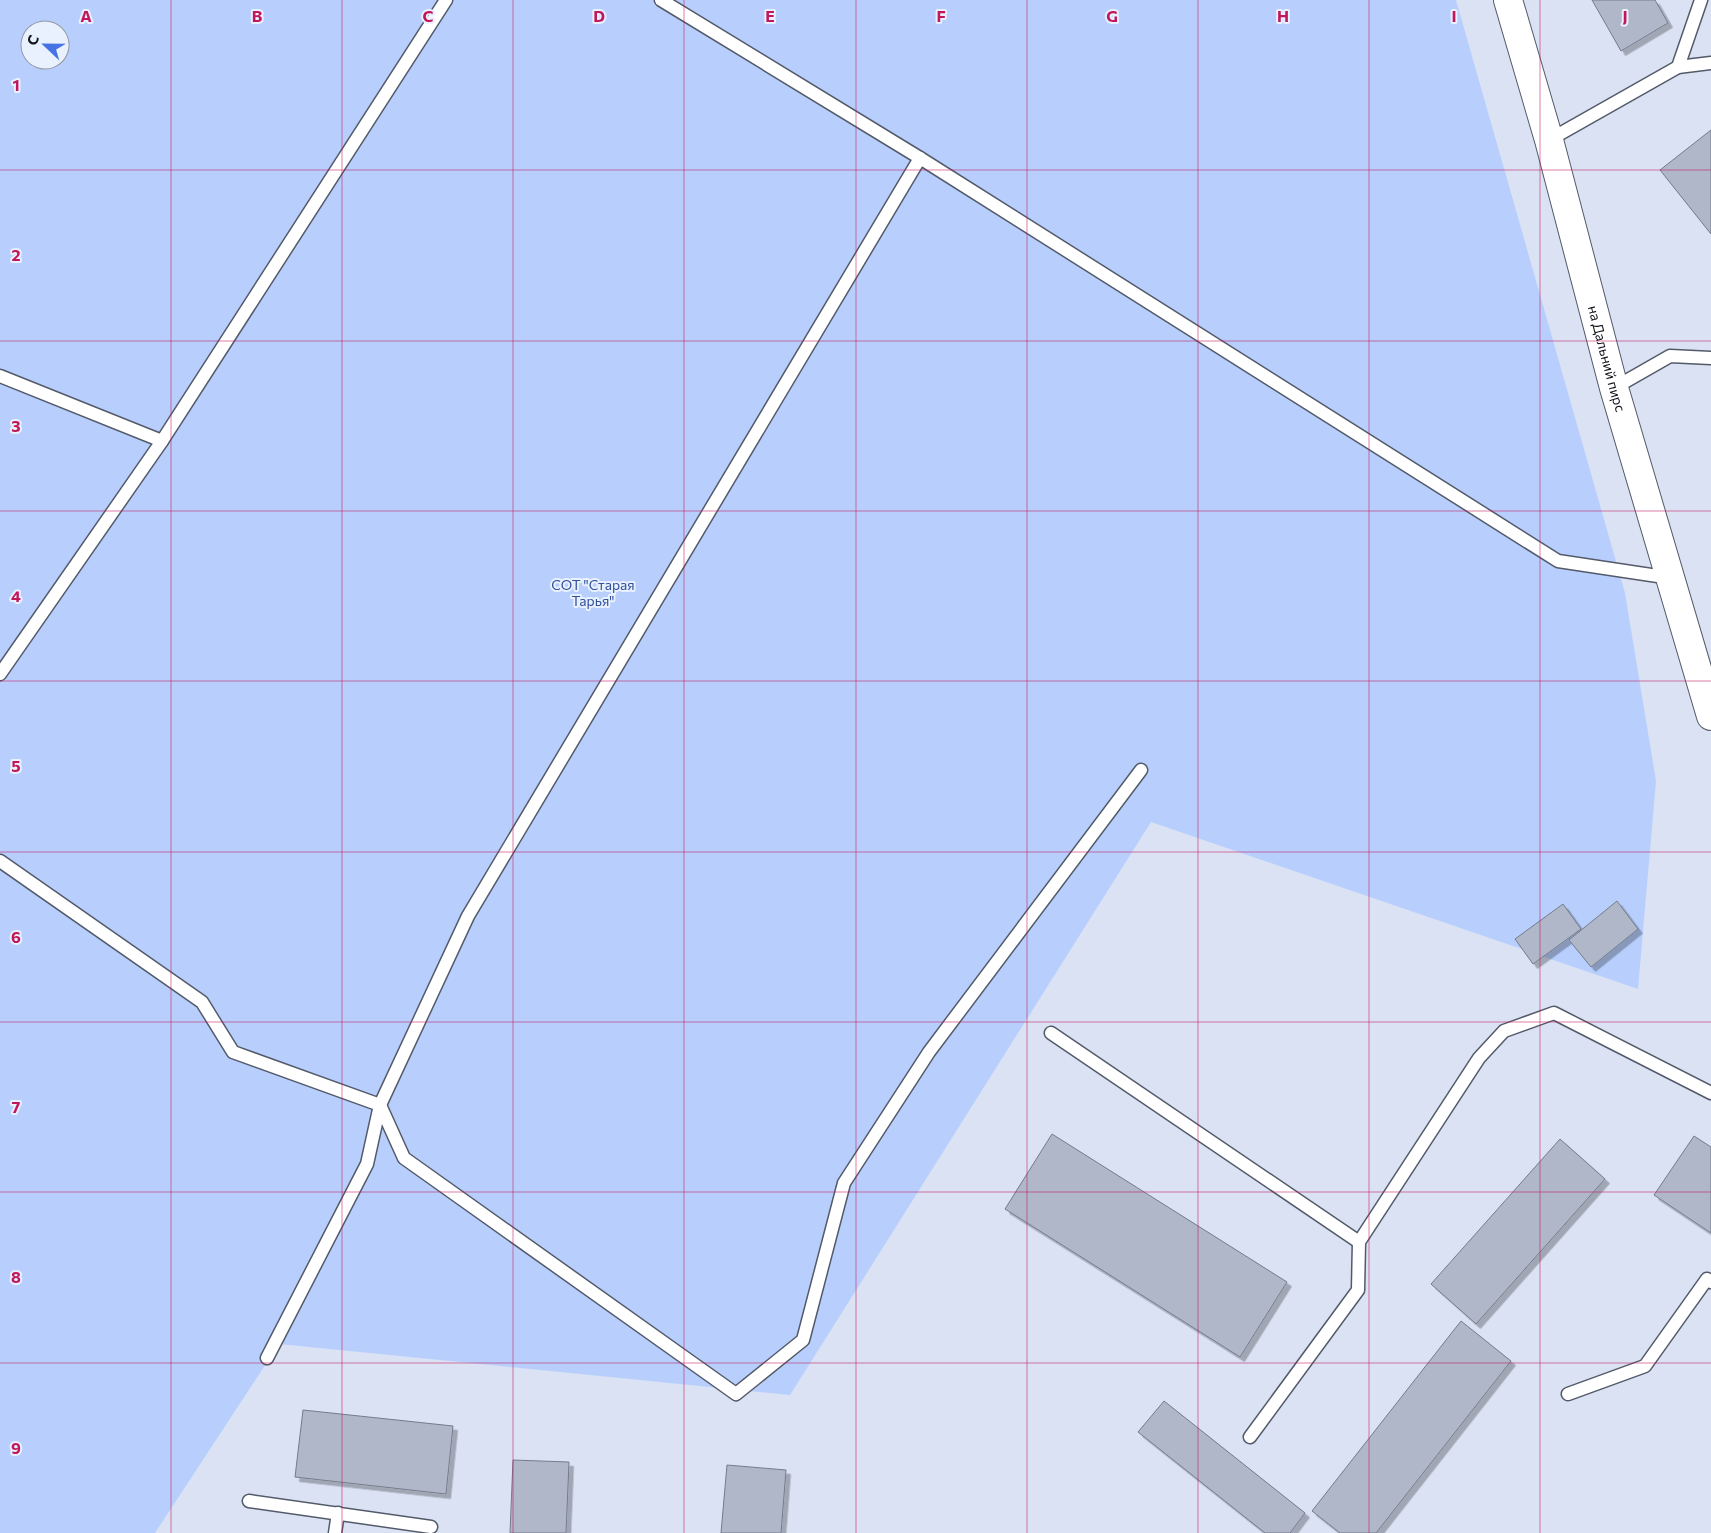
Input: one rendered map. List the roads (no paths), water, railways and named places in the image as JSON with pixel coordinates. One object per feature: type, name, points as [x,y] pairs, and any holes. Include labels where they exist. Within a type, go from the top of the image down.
[{"type":"street","name":"на Дальний пирс","points":[[1508,0],[1549,140],[1614,388],[1711,716]]},
{"type":"lane","points":[[0,674],[162,441],[446,0]]},
{"type":"lane","points":[[661,0],[920,158],[1558,561],[1671,578]]},
{"type":"lane","points":[[1678,68],[1701,0]]},
{"type":"lane","points":[[1549,140],[1678,68],[1711,62]]},
{"type":"lane","points":[[267,1358],[367,1164],[380,1104],[468,916],[920,158]]},
{"type":"lane","points":[[1614,388],[1670,356],[1711,358]]},
{"type":"lane","points":[[0,376],[162,441]]},
{"type":"lane","points":[[0,861],[202,1002],[233,1052],[380,1104],[404,1158],[736,1394],[803,1340],[844,1183],[929,1052],[1141,770]]},
{"type":"lane","points":[[1250,1437],[1358,1290],[1360,1242],[1479,1058],[1504,1031],[1554,1013],[1711,1093]]},
{"type":"lane","points":[[1051,1033],[1360,1242]]},
{"type":"lane","points":[[1568,1394],[1645,1366],[1707,1279],[1711,1282]]},
{"type":"lane","points":[[249,1501],[431,1527]]},
{"type":"lane","points":[[335,1533],[338,1513]]},
{"type":"park label","name":"СОТ \"Старая Тарья\"","points":[[593,594]]}]
